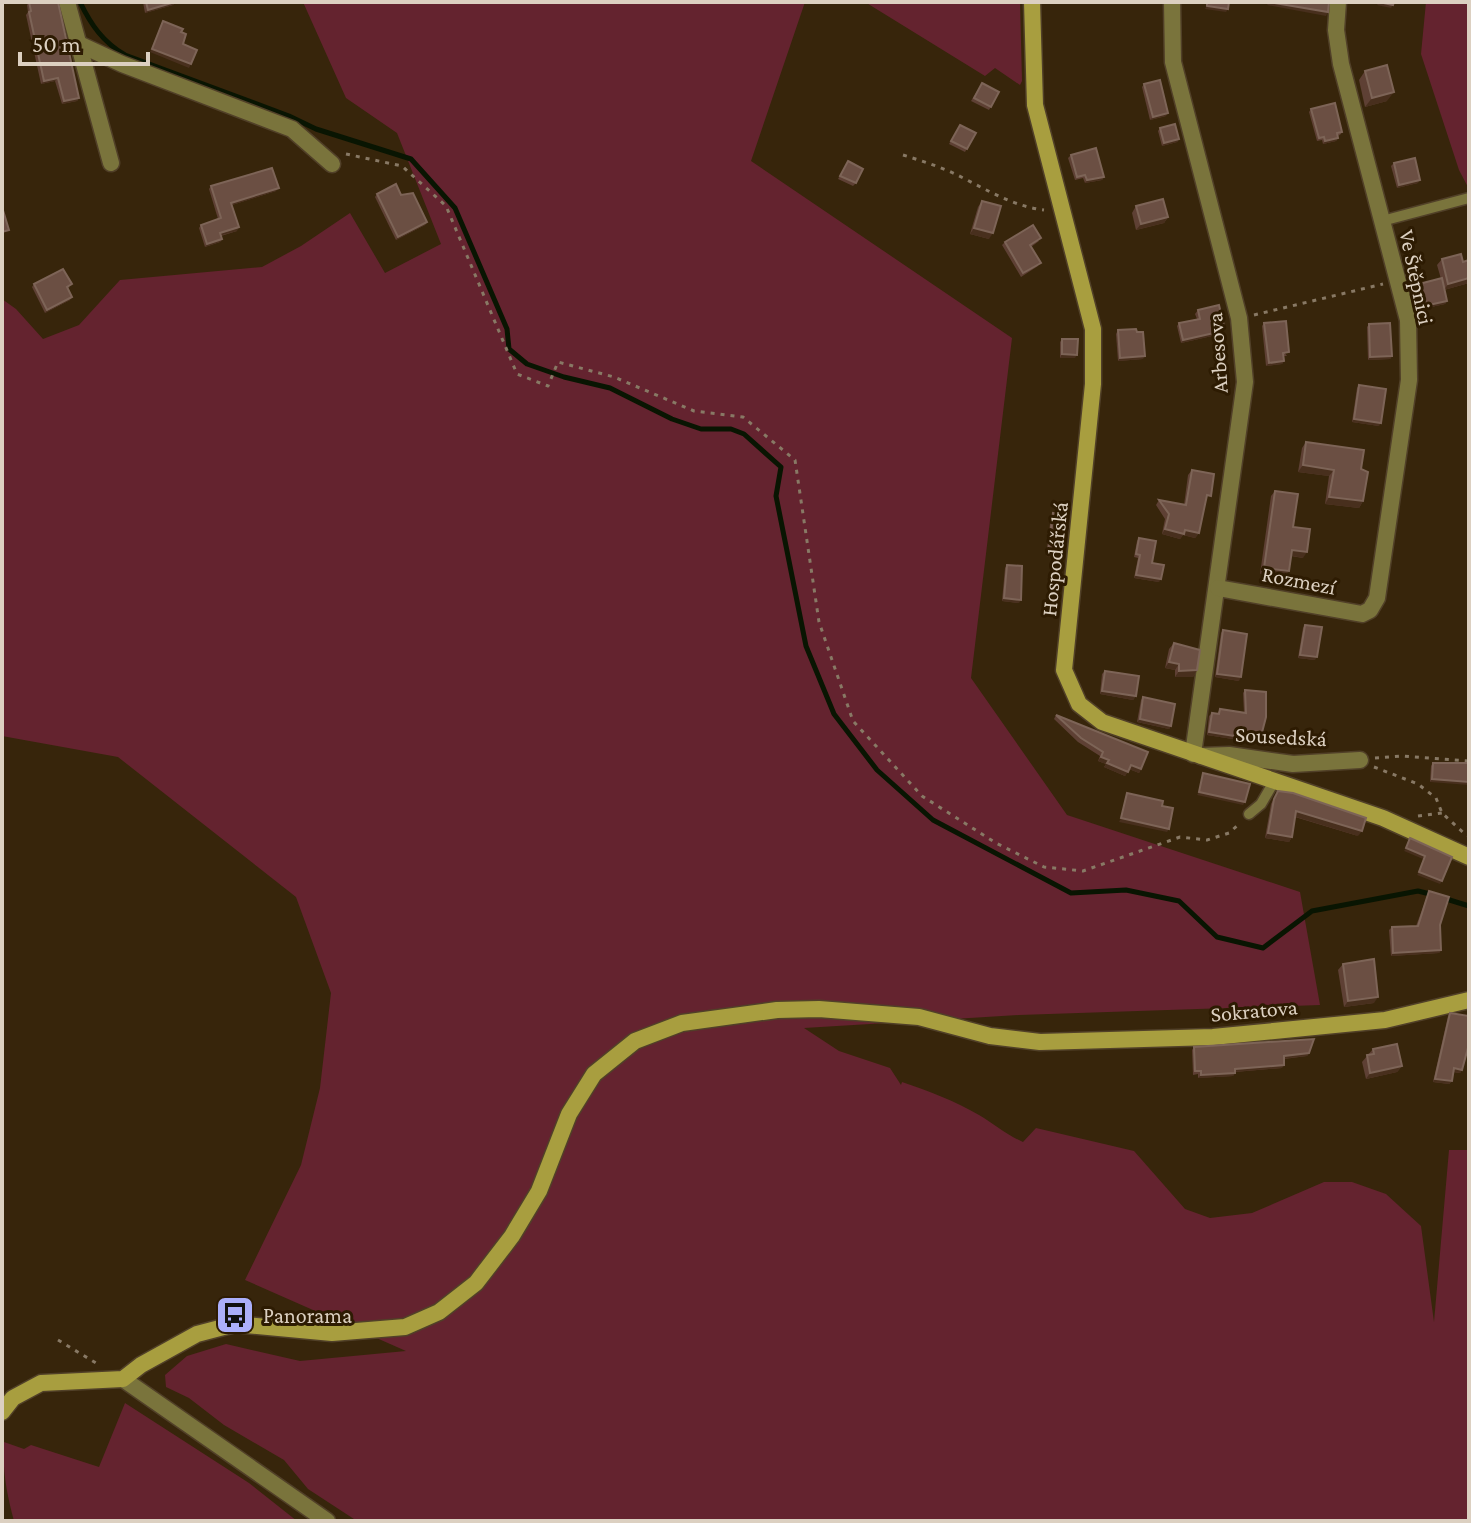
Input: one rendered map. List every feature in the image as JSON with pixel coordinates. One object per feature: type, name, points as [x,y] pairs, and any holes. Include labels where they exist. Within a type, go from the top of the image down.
[{"type":"street","points":[[67,2],[111,163]]},
{"type":"street","name":"Hospodářská","points":[[1032,2],[1035,105],[1093,329],[1093,384],[1064,670],[1079,704],[1102,722],[1383,818],[1469,857]]},
{"type":"street","name":"Arbesova","points":[[1172,2],[1173,62],[1239,318],[1245,382],[1196,755]]},
{"type":"street","name":"Ve Štěpnici","points":[[1338,2],[1336,30],[1341,64],[1408,320],[1409,380],[1377,598],[1370,610]]},
{"type":"street","points":[[81,45],[122,64],[292,129],[339,159]]},
{"type":"street","name":"Rozmezí","points":[[1218,588],[1362,614],[1370,610]]},
{"type":"street","name":"Sousedská","points":[[1196,755],[1229,755],[1293,764],[1360,760]]},
{"type":"street","name":"Sokratova","points":[[123,1379],[141,1365],[197,1334],[235,1324],[332,1333],[405,1327],[439,1312],[476,1283],[512,1236],[539,1191],[569,1114],[594,1074],[635,1041],[682,1023],[777,1010],[819,1009],[919,1017],[990,1036],[1040,1042],[1213,1037],[1369,1022],[1469,1000]]},
{"type":"street","points":[[2,1412],[13,1398],[41,1383],[123,1379],[327,1521]]},
{"type":"lane","points":[[1382,221],[1469,198]]},
{"type":"lane","points":[[1249,814],[1261,804],[1275,780]]},
{"type":"path","points":[[903,155],[949,171],[1029,209],[1061,212]]},
{"type":"path","points":[[339,159],[402,166],[446,206],[517,374],[548,386],[558,362],[614,377],[694,411],[743,417],[795,460],[819,622],[853,721],[922,796],[996,843],[1044,867],[1083,871],[1180,837],[1207,840],[1229,833],[1249,814]]},
{"type":"path","points":[[1239,318],[1399,281]]},
{"type":"path","points":[[1360,760],[1401,756],[1469,761]]},
{"type":"path","points":[[1360,760],[1418,784],[1436,798],[1442,813],[1469,838]]},
{"type":"path","points":[[58,1340],[97,1363]]},
{"type":"shaded area","points":[[303,2],[805,2],[751,161],[1012,338],[971,678],[1067,815],[1300,892],[1320,1005],[1019,1015],[804,1028],[839,1051],[890,1068],[901,1085],[902,1082],[951,1101],[1023,1142],[1036,1128],[1134,1151],[1185,1209],[1210,1218],[1252,1213],[1324,1182],[1352,1182],[1386,1194],[1421,1226],[1434,1322],[1449,1150],[1469,1150],[1469,1521],[357,1521],[308,1489],[284,1460],[224,1425],[189,1398],[166,1387],[165,1375],[187,1356],[226,1344],[300,1361],[406,1351],[245,1280],[301,1165],[320,1088],[331,993],[296,897],[118,757],[2,736],[2,299],[16,309],[43,339],[79,325],[120,280],[262,267],[301,246],[350,213],[385,273],[441,244],[397,133],[346,98]]},
{"type":"shaded area","points":[[865,2],[1020,2],[1020,85],[995,68],[985,76]]},
{"type":"shaded area","points":[[1426,2],[1469,2],[1469,189],[1459,170],[1421,54]]},
{"type":"shaded area","points":[[125,1403],[249,1483],[297,1521],[14,1521],[6,1482],[4,1442],[24,1449],[31,1445],[99,1467]]},
{"type":"building","points":[[29,2],[58,2],[79,98],[64,101],[58,78],[44,81]]},
{"type":"building","points":[[146,2],[175,2],[148,10]]},
{"type":"building","points":[[1207,2],[1229,2],[1228,9],[1207,6]]},
{"type":"building","points":[[1269,2],[1329,2],[1328,12]]},
{"type":"building","points":[[163,21],[183,29],[181,32],[186,34],[183,44],[197,50],[191,64],[152,49]]},
{"type":"building","points":[[1387,65],[1394,92],[1372,98],[1365,71]]},
{"type":"building","points":[[1160,80],[1168,113],[1153,117],[1144,84]]},
{"type":"building","points":[[982,83],[999,92],[991,107],[974,98]]},
{"type":"building","points":[[1335,103],[1342,132],[1337,133],[1338,138],[1325,141],[1324,137],[1319,138],[1311,109]]},
{"type":"building","points":[[1175,124],[1179,139],[1164,143],[1160,128]]},
{"type":"building","points":[[960,125],[976,133],[967,149],[951,141]]},
{"type":"building","points":[[1096,148],[1104,177],[1087,180],[1085,175],[1077,177],[1071,155]]},
{"type":"building","points":[[1415,158],[1420,180],[1399,185],[1394,163]]},
{"type":"building","points":[[848,161],[863,169],[856,183],[840,176]]},
{"type":"building","points":[[272,168],[279,188],[231,203],[239,227],[220,233],[222,239],[207,244],[201,225],[221,218],[211,186]]},
{"type":"building","points":[[396,184],[401,195],[413,193],[427,222],[398,237],[377,194]]},
{"type":"building","points":[[1163,199],[1168,217],[1141,224],[1136,206]]},
{"type":"building","points":[[982,201],[1001,206],[993,233],[974,228]]},
{"type":"building","points":[[2,207],[9,230],[2,232]]},
{"type":"building","points":[[1033,225],[1041,238],[1030,245],[1041,263],[1023,273],[1005,242]]},
{"type":"building","points":[[1461,254],[1463,262],[1469,260],[1469,278],[1448,284],[1442,259]]},
{"type":"building","points":[[63,269],[72,284],[67,287],[72,297],[47,310],[34,284]]},
{"type":"building","points":[[1442,278],[1447,301],[1424,306],[1419,284]]},
{"type":"building","points":[[1219,305],[1224,326],[1213,329],[1214,333],[1183,340],[1179,323],[1200,319],[1198,310]]},
{"type":"building","points":[[1286,321],[1289,352],[1283,353],[1284,361],[1269,363],[1264,323]]},
{"type":"building","points":[[1390,323],[1392,356],[1370,357],[1369,324]]},
{"type":"building","points":[[1136,329],[1143,332],[1145,356],[1120,358],[1118,330]]},
{"type":"building","points":[[1062,339],[1078,339],[1077,355],[1062,354]]},
{"type":"building","points":[[1359,385],[1386,389],[1381,423],[1354,419]]},
{"type":"building","points":[[1306,442],[1364,450],[1361,469],[1368,472],[1363,501],[1329,497],[1334,470],[1303,465]]},
{"type":"building","points":[[1192,470],[1214,474],[1211,496],[1207,495],[1199,533],[1185,530],[1184,534],[1165,529],[1169,514],[1159,500],[1186,505]]},
{"type":"building","points":[[1275,491],[1298,494],[1293,527],[1310,529],[1307,552],[1292,550],[1289,571],[1264,568]]},
{"type":"building","points":[[1053,513],[1068,516],[1062,555],[1048,553]]},
{"type":"building","points":[[1139,538],[1156,541],[1152,563],[1164,565],[1161,579],[1136,575]]},
{"type":"building","points":[[1007,565],[1022,566],[1021,600],[1004,598]]},
{"type":"building","points":[[1305,625],[1322,627],[1317,657],[1300,655]]},
{"type":"building","points":[[1223,630],[1247,634],[1241,677],[1217,674]]},
{"type":"building","points":[[1174,643],[1200,650],[1197,670],[1179,671],[1179,664],[1169,662]]},
{"type":"building","points":[[1105,671],[1139,676],[1136,696],[1102,691]]},
{"type":"building","points":[[1245,690],[1266,692],[1266,717],[1260,740],[1209,732],[1212,713],[1219,714],[1220,709],[1246,713]]},
{"type":"building","points":[[1143,697],[1175,704],[1171,726],[1140,719]]},
{"type":"building","points":[[1056,715],[1148,752],[1141,769],[1131,765],[1128,772],[1107,763],[1109,760],[1101,757],[1103,752],[1081,738]]},
{"type":"building","points":[[1433,763],[1469,763],[1469,782],[1432,779]]},
{"type":"building","points":[[1203,773],[1250,784],[1245,802],[1199,792]]},
{"type":"building","points":[[1278,791],[1293,793],[1366,818],[1362,831],[1296,811],[1292,837],[1268,833]]},
{"type":"building","points":[[1127,793],[1163,801],[1162,806],[1173,808],[1169,829],[1121,818]]},
{"type":"building","points":[[1410,838],[1452,857],[1442,881],[1419,872],[1425,856],[1406,848]]},
{"type":"building","points":[[1429,891],[1449,897],[1440,925],[1441,950],[1393,953],[1392,927],[1418,926]]},
{"type":"building","points":[[1374,959],[1378,997],[1348,1001],[1343,964]]},
{"type":"building","points":[[1450,1013],[1469,1016],[1469,1044],[1462,1070],[1454,1068],[1452,1081],[1435,1079]]},
{"type":"building","points":[[1314,1039],[1309,1053],[1284,1056],[1284,1065],[1235,1069],[1235,1073],[1201,1075],[1201,1071],[1195,1071],[1194,1047]]},
{"type":"building","points":[[1397,1044],[1402,1066],[1370,1073],[1367,1055],[1374,1054],[1373,1049]]},
{"type":"waterway","points":[[80,2],[98,32],[125,55],[316,129],[411,159],[455,208],[507,329],[509,349],[527,364],[610,388],[672,419],[701,429],[731,429],[744,434],[781,467],[776,496],[806,646],[834,714],[877,770],[933,820],[1071,893],[1126,890],[1179,901],[1217,937],[1263,948],[1312,911],[1418,891],[1434,895]]},
{"type":"waterway","points":[[1443,898],[1469,906]]},
{"type":"place","name":"Panorama","points":[[235,1315]]}]
